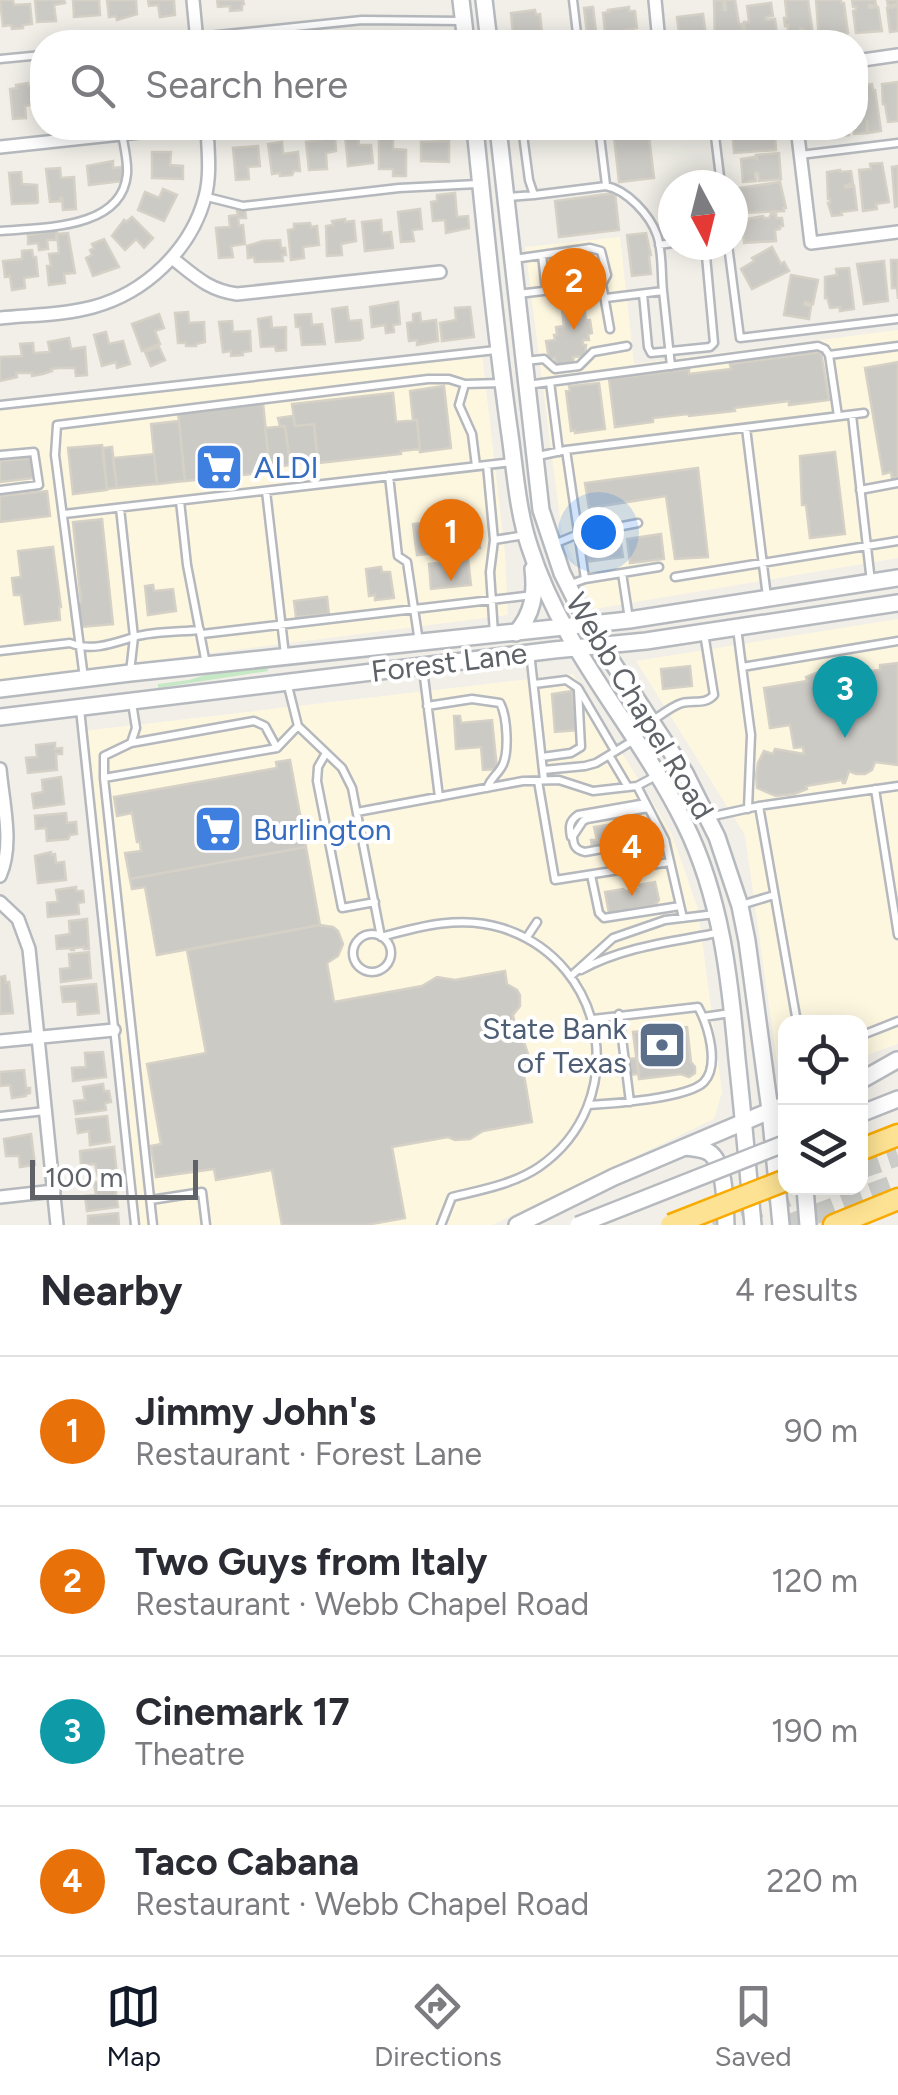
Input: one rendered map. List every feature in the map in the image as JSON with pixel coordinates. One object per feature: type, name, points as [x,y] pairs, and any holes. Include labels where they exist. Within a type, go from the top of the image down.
[{"type":"highway","points":[[868,1147],[898,1135]]},
{"type":"highway","points":[[671,1225],[778,1183]]},
{"type":"highway","points":[[834,1225],[898,1199]]},
{"type":"main road","points":[[461,0],[465,30]]},
{"type":"main road","points":[[484,0],[488,30]]},
{"type":"main road","name":"Webb Chapel Road","points":[[476,140],[503,382],[528,542],[574,648],[658,776],[686,826],[702,867],[726,956],[753,1225]]},
{"type":"main road","name":"Webb Chapel Road","points":[[499,140],[542,510],[568,585],[588,625],[685,773],[708,818],[740,906],[778,1107]]},
{"type":"main road","points":[[514,462],[535,457]]},
{"type":"main road","points":[[516,633],[530,612],[534,595],[528,542]]},
{"type":"main road","name":"Forest Lane","points":[[0,689],[630,620],[898,578]]},
{"type":"main road","points":[[871,582],[875,606]]},
{"type":"main road","name":"Forest Lane","points":[[0,717],[601,646],[898,603]]},
{"type":"main road","points":[[420,643],[422,666]]},
{"type":"main road","points":[[285,657],[287,682]]},
{"type":"main road","points":[[130,673],[132,701]]},
{"type":"main road","points":[[716,914],[740,906]]},
{"type":"main road","points":[[868,1074],[897,1059]]},
{"type":"main road","points":[[868,1111],[898,1099]]},
{"type":"main road","points":[[517,1225],[614,1177],[778,1107]]},
{"type":"main road","points":[[682,1147],[704,1150],[715,1158],[722,1176],[726,1225]]},
{"type":"main road","points":[[578,1225],[778,1147]]},
{"type":"main road","name":"Webb Chapel Road","points":[[779,1195],[780,1225]]},
{"type":"main road","points":[[806,1195],[808,1225]]},
{"type":"street","points":[[193,0],[196,30]]},
{"type":"street","points":[[655,0],[659,30]]},
{"type":"street","points":[[868,60],[898,56]]},
{"type":"street","points":[[0,146],[61,140]]},
{"type":"street","points":[[0,318],[92,308],[130,293],[152,278],[186,240],[206,197],[208,140]]},
{"type":"street","points":[[798,140],[811,242],[898,232]]},
{"type":"street","points":[[172,258],[208,286],[238,294],[440,272]]},
{"type":"street","points":[[0,769],[6,832],[2,873]]},
{"type":"street","points":[[0,902],[18,919],[29,949],[57,1225]]},
{"type":"street","points":[[0,1040],[114,1030]]},
{"type":"street","points":[[0,1197],[54,1191]]},
{"type":"lane","points":[[573,0],[577,30]]},
{"type":"lane","points":[[280,30],[362,20],[464,21]]},
{"type":"lane","points":[[0,60],[30,56]]},
{"type":"lane","points":[[0,231],[95,218],[114,205],[127,174],[123,140]]},
{"type":"lane","points":[[524,140],[534,195]]},
{"type":"lane","points":[[600,140],[606,186]]},
{"type":"lane","points":[[715,140],[719,170]]},
{"type":"lane","points":[[800,155],[898,143]]},
{"type":"lane","points":[[206,197],[243,206],[481,183]]},
{"type":"lane","points":[[506,197],[617,188],[647,217],[658,244]]},
{"type":"lane","points":[[513,259],[590,248],[601,251],[607,275],[602,284],[610,329]]},
{"type":"lane","points":[[542,255],[546,291]]},
{"type":"lane","points":[[660,260],[671,366]]},
{"type":"lane","points":[[643,294],[651,353],[710,347],[714,343],[706,260]]},
{"type":"lane","points":[[730,260],[740,338],[898,318]]},
{"type":"lane","points":[[517,294],[602,284]]},
{"type":"lane","points":[[606,298],[663,291]]},
{"type":"lane","points":[[524,362],[544,359],[555,369],[580,366],[593,352],[627,346]]},
{"type":"lane","points":[[526,385],[818,346],[829,355],[838,416]]},
{"type":"lane","points":[[829,355],[898,346]]},
{"type":"lane","points":[[0,405],[499,350]]},
{"type":"lane","points":[[84,678],[55,455],[57,425],[428,378],[465,384],[503,382]]},
{"type":"lane","points":[[550,382],[585,579]]},
{"type":"lane","points":[[465,384],[460,405],[472,434],[476,466]]},
{"type":"lane","points":[[535,457],[864,413]]},
{"type":"lane","points":[[852,415],[871,582]]},
{"type":"lane","points":[[746,428],[767,598]]},
{"type":"lane","points":[[0,456],[34,452],[39,486],[0,490]]},
{"type":"lane","points":[[64,514],[514,462]]},
{"type":"lane","points":[[486,465],[494,540],[490,572],[494,635]]},
{"type":"lane","points":[[390,476],[398,556],[408,562],[420,643]]},
{"type":"lane","points":[[860,490],[898,483]]},
{"type":"lane","points":[[266,491],[285,657]]},
{"type":"lane","points":[[180,501],[187,565],[206,665]]},
{"type":"lane","points":[[120,508],[134,637],[130,673]]},
{"type":"lane","points":[[553,545],[576,535],[638,523]]},
{"type":"lane","points":[[494,540],[528,542]]},
{"type":"lane","points":[[676,577],[898,541]]},
{"type":"lane","points":[[568,585],[659,567]]},
{"type":"lane","points":[[622,573],[630,620]]},
{"type":"lane","points":[[0,651],[70,644],[80,648],[134,637],[282,625],[534,595]]},
{"type":"lane","points":[[736,627],[750,735],[748,809]]},
{"type":"lane","points":[[651,722],[676,706],[708,701],[714,696],[704,632]]},
{"type":"lane","points":[[742,667],[898,641]]},
{"type":"lane","points":[[530,652],[541,780],[555,880],[670,862]]},
{"type":"lane","points":[[422,666],[440,797]]},
{"type":"lane","points":[[534,684],[566,680],[578,688],[660,831],[682,918]]},
{"type":"lane","points":[[287,682],[298,726],[342,768],[352,788],[381,937],[389,946],[390,959],[377,971],[365,970],[356,962],[355,945],[370,935],[381,937],[456,922],[503,928],[542,948],[571,976],[593,1018],[597,1072],[589,1106],[571,1137],[538,1167],[506,1182],[452,1198],[440,1225]]},
{"type":"lane","points":[[542,757],[571,753],[581,747],[578,688]]},
{"type":"lane","points":[[428,706],[472,699],[500,702],[504,712],[505,754],[500,770],[492,775],[487,788]]},
{"type":"lane","points":[[131,743],[136,728],[132,701]]},
{"type":"lane","points":[[80,708],[135,1225]]},
{"type":"lane","points":[[154,1225],[104,756],[131,743],[254,721],[265,726],[277,748]]},
{"type":"lane","points":[[104,778],[277,748],[298,726]]},
{"type":"lane","points":[[543,770],[596,763],[634,739]]},
{"type":"lane","points":[[326,754],[318,767],[317,781],[342,908],[375,902]]},
{"type":"lane","points":[[357,812],[523,781],[560,780],[594,791],[632,786],[658,776]]},
{"type":"lane","points":[[708,818],[759,806],[898,786]]},
{"type":"lane","points":[[875,789],[898,934]]},
{"type":"lane","points":[[647,805],[587,819],[573,841],[578,850],[585,852],[640,842],[660,831]]},
{"type":"lane","points":[[759,806],[796,1015]]},
{"type":"lane","points":[[591,875],[599,913],[604,918],[680,906]]},
{"type":"lane","points":[[740,906],[774,895]]},
{"type":"lane","points":[[571,976],[613,938],[665,920],[716,914]]},
{"type":"lane","points":[[526,938],[537,922]]},
{"type":"lane","points":[[571,976],[606,956],[720,933]]},
{"type":"lane","points":[[589,1106],[685,1092],[704,1082],[711,1065],[698,1007],[593,1018]]},
{"type":"lane","points":[[703,1017],[733,1013]]},
{"type":"lane","points":[[618,1014],[630,1102]]},
{"type":"lane","points":[[868,1033],[898,1021]]},
{"type":"lane","points":[[0,1116],[46,1110]]},
{"type":"lane","points":[[151,1200],[202,1192],[206,1225]]},
{"type":"shaded area","points":[[620,237],[634,364],[898,330],[898,558],[594,609],[562,534],[525,247]]},
{"type":"shaded area","points":[[482,354],[505,553],[508,615],[0,680],[0,410]]},
{"type":"shaded area","points":[[898,619],[898,1044],[868,1055],[868,1015],[778,1015],[778,1070],[745,835],[636,661]]},
{"type":"shaded area","points":[[573,674],[671,832],[698,909],[722,1092],[714,1119],[492,1225],[140,1225],[83,731]]},
{"type":"green space","points":[[267,667],[268,671],[158,688],[158,684],[215,672]]},
{"type":"building","points":[[0,0],[13,0],[14,5],[30,4],[32,24],[12,29],[11,25],[3,26]]},
{"type":"building","points":[[35,0],[65,3],[54,5],[56,21],[37,22]]},
{"type":"building","points":[[73,0],[99,0],[100,15],[74,17]]},
{"type":"building","points":[[107,0],[136,0],[137,14],[117,20],[116,16],[109,17]]},
{"type":"building","points":[[148,0],[174,0],[175,15],[160,17],[158,5],[149,6]]},
{"type":"building","points":[[217,0],[243,0],[244,4],[242,10],[230,11],[230,6],[218,7]]},
{"type":"building","points":[[723,0],[726,10],[725,0],[735,0],[743,30],[715,30],[714,1]]},
{"type":"building","points":[[785,0],[808,0],[812,30],[788,30]]},
{"type":"building","points":[[816,0],[841,0],[848,30],[818,30]]},
{"type":"building","points":[[852,0],[875,0],[876,5],[869,8],[878,7],[882,31],[856,30]]},
{"type":"building","points":[[887,0],[898,0],[898,31],[890,32],[887,8],[896,4],[888,6]]},
{"type":"building","points":[[771,3],[773,16],[766,20],[775,19],[776,30],[745,30],[744,22],[749,22],[747,6]]},
{"type":"building","points":[[593,7],[596,30],[587,30],[584,8]]},
{"type":"building","points":[[629,7],[629,11],[635,11],[637,28],[605,30],[603,13]]},
{"type":"building","points":[[535,10],[536,15],[540,14],[542,30],[513,30],[511,13]]},
{"type":"building","points":[[703,14],[705,30],[679,30],[677,17]]},
{"type":"building","points":[[898,82],[898,121],[888,122],[882,84]]},
{"type":"building","points":[[16,85],[30,86],[26,118],[13,119],[10,89],[17,88]]},
{"type":"building","points":[[868,85],[875,90],[881,131],[868,133]]},
{"type":"building","points":[[335,140],[336,151],[326,153],[327,169],[309,170],[306,142]]},
{"type":"building","points":[[345,140],[371,145],[373,163],[348,166]]},
{"type":"building","points":[[379,140],[393,140],[393,149],[406,150],[406,176],[393,176],[393,169],[379,169]]},
{"type":"building","points":[[614,140],[649,140],[654,178],[619,182]]},
{"type":"building","points":[[733,140],[775,140],[776,150],[734,153]]},
{"type":"building","points":[[449,141],[449,162],[421,161],[421,142]]},
{"type":"building","points":[[282,142],[283,154],[298,152],[300,171],[292,175],[272,174],[268,144]]},
{"type":"building","points":[[258,146],[260,166],[248,167],[249,179],[236,180],[233,148]]},
{"type":"building","points":[[152,152],[171,152],[170,165],[183,166],[183,179],[152,178]]},
{"type":"building","points":[[779,153],[781,179],[759,181],[755,173],[756,181],[748,182],[748,170],[742,170],[741,159],[757,159],[756,155]]},
{"type":"building","points":[[113,161],[113,168],[123,167],[123,181],[89,185],[87,166]]},
{"type":"building","points":[[882,163],[889,202],[863,211],[859,170]]},
{"type":"building","points":[[898,166],[898,206],[895,207],[892,167]]},
{"type":"building","points":[[60,168],[61,178],[74,177],[76,209],[63,210],[62,198],[50,202],[46,169]]},
{"type":"building","points":[[851,171],[853,184],[845,188],[854,186],[857,210],[832,216],[827,172]]},
{"type":"building","points":[[21,172],[22,184],[37,185],[37,203],[12,204],[9,173]]},
{"type":"building","points":[[780,182],[786,208],[748,213],[748,187]]},
{"type":"building","points":[[163,189],[177,195],[164,221],[138,210],[145,192],[159,198]]},
{"type":"building","points":[[455,193],[457,217],[468,216],[469,228],[446,233],[445,220],[433,221],[431,202],[437,201],[437,195]]},
{"type":"building","points":[[615,193],[619,230],[559,237],[555,201]]},
{"type":"building","points":[[420,209],[422,229],[412,230],[414,241],[401,242],[398,212]]},
{"type":"building","points":[[245,210],[246,218],[238,218],[239,226],[243,225],[245,244],[231,246],[233,257],[219,258],[216,228],[230,227],[229,216]]},
{"type":"building","points":[[776,214],[776,218],[782,218],[783,226],[775,230],[776,241],[748,243],[748,219]]},
{"type":"building","points":[[132,217],[153,238],[144,248],[136,239],[125,250],[112,236],[124,220]]},
{"type":"building","points":[[345,219],[354,221],[356,241],[341,244],[342,255],[327,256],[326,226]]},
{"type":"building","points":[[381,220],[382,233],[391,232],[393,248],[365,251],[362,222]]},
{"type":"building","points":[[310,223],[311,227],[317,226],[319,245],[303,247],[304,258],[291,260],[288,230],[294,229],[294,224]]},
{"type":"building","points":[[57,230],[56,240],[47,240],[48,249],[39,250],[38,243],[28,244],[28,235]]},
{"type":"building","points":[[68,233],[75,273],[64,274],[65,283],[49,285],[49,254],[59,253],[57,234]]},
{"type":"building","points":[[646,233],[651,274],[632,276],[627,235]]},
{"type":"building","points":[[104,239],[119,267],[93,276],[86,258],[92,255],[92,244]]},
{"type":"building","points":[[280,240],[286,255],[282,255],[283,261],[255,262],[254,257],[248,258],[247,246]]},
{"type":"building","points":[[772,247],[789,271],[752,289],[741,269]]},
{"type":"building","points":[[32,250],[38,276],[24,278],[25,288],[12,290],[3,261],[22,259],[22,251]]},
{"type":"building","points":[[593,253],[596,279],[557,283],[554,257]]},
{"type":"building","points":[[891,260],[898,260],[898,299],[897,288],[892,288]]},
{"type":"building","points":[[884,261],[888,301],[864,304],[857,264]]},
{"type":"building","points":[[849,268],[854,309],[830,308],[825,298],[825,277],[837,275],[836,269]]},
{"type":"building","points":[[791,275],[818,280],[813,304],[804,305],[811,306],[809,319],[784,315]]},
{"type":"building","points":[[582,293],[592,333],[588,334],[589,340],[583,340],[585,356],[573,357],[574,364],[556,366],[555,358],[549,359],[546,341],[555,340],[556,327],[564,326],[561,301],[566,301],[565,295]]},
{"type":"building","points":[[398,302],[400,324],[393,325],[394,332],[386,333],[385,325],[372,327],[370,307]]},
{"type":"building","points":[[347,307],[349,321],[361,320],[363,338],[336,342],[332,309]]},
{"type":"building","points":[[470,307],[474,337],[442,341],[440,323],[456,320],[455,308]]},
{"type":"building","points":[[188,312],[189,323],[204,322],[205,342],[196,346],[178,343],[175,313]]},
{"type":"building","points":[[420,313],[421,322],[436,320],[438,341],[417,345],[417,340],[409,341],[407,323],[413,322],[413,314]]},
{"type":"building","points":[[159,314],[164,328],[155,331],[160,344],[142,351],[132,324]]},
{"type":"building","points":[[311,314],[312,325],[322,324],[325,344],[302,345],[295,315]]},
{"type":"building","points":[[271,317],[272,328],[286,327],[286,350],[261,347],[258,319]]},
{"type":"building","points":[[232,321],[233,332],[250,331],[251,351],[243,355],[223,352],[219,322]]},
{"type":"building","points":[[106,332],[109,344],[123,341],[130,364],[117,368],[116,362],[102,366],[94,335]]},
{"type":"building","points":[[69,338],[71,349],[85,347],[87,375],[76,376],[75,368],[59,368],[32,376],[16,373],[17,377],[0,381],[0,357],[22,356],[20,344],[33,343],[34,353],[50,352],[48,342]]},
{"type":"building","points":[[159,347],[165,360],[151,366],[145,352]]},
{"type":"building","points":[[821,352],[829,400],[789,405],[789,401],[734,408],[735,411],[653,418],[653,422],[615,427],[609,379],[689,369],[689,374],[731,369],[730,364]]},
{"type":"building","points":[[898,362],[898,477],[892,478],[891,472],[883,474],[865,368]]},
{"type":"building","points":[[599,383],[605,429],[571,431],[566,391],[569,386]]},
{"type":"building","points":[[444,386],[451,448],[420,452],[410,391]]},
{"type":"building","points":[[393,393],[396,422],[417,420],[420,449],[318,463],[314,424],[295,426],[292,404]]},
{"type":"building","points":[[263,403],[270,472],[185,481],[178,412]]},
{"type":"building","points":[[293,416],[295,426],[314,424],[318,463],[290,463],[285,426],[280,426],[278,418]]},
{"type":"building","points":[[179,421],[185,481],[157,484],[151,424]]},
{"type":"building","points":[[285,426],[290,465],[270,468],[265,428]]},
{"type":"building","points":[[102,445],[107,490],[73,494],[68,448]]},
{"type":"building","points":[[112,447],[117,488],[107,489],[103,448]]},
{"type":"building","points":[[835,452],[845,534],[810,538],[806,505],[802,505],[800,456]]},
{"type":"building","points":[[154,454],[157,484],[117,488],[113,458]]},
{"type":"building","points":[[32,458],[34,478],[0,482],[0,461]]},
{"type":"building","points":[[698,468],[708,557],[675,559],[666,496],[589,508],[585,483]]},
{"type":"building","points":[[47,491],[50,516],[0,522],[0,496]]},
{"type":"building","points":[[477,517],[480,548],[417,555],[413,524]]},
{"type":"building","points":[[102,519],[113,624],[81,627],[73,522]]},
{"type":"building","points":[[661,534],[664,559],[630,563],[627,539]]},
{"type":"building","points":[[621,544],[623,557],[584,562],[582,549]]},
{"type":"building","points":[[53,547],[60,620],[25,624],[21,595],[14,595],[12,578],[21,577],[18,551]]},
{"type":"building","points":[[468,559],[471,585],[431,589],[429,564]]},
{"type":"building","points":[[381,567],[382,572],[390,572],[394,598],[375,600],[375,595],[369,596],[366,569]]},
{"type":"building","points":[[153,585],[154,591],[173,589],[176,611],[148,615],[145,586]]},
{"type":"building","points":[[327,597],[329,614],[296,617],[294,601]]},
{"type":"building","points":[[898,663],[898,765],[875,762],[865,774],[849,771],[845,783],[842,780],[806,786],[807,789],[794,794],[776,796],[757,788],[758,763],[764,751],[804,754],[803,747],[794,748],[790,725],[770,728],[764,688],[807,681],[806,677],[819,672],[823,686],[848,682],[847,679],[864,676],[863,672],[880,670],[880,665]]},
{"type":"building","points":[[690,666],[692,686],[663,689],[661,669]]},
{"type":"building","points":[[572,691],[577,730],[555,732],[552,694]]},
{"type":"building","points":[[454,716],[460,716],[461,723],[492,720],[497,769],[483,770],[481,747],[456,749]]},
{"type":"building","points":[[55,743],[55,749],[62,748],[62,754],[56,754],[57,770],[28,773],[26,758],[37,757],[36,745]]},
{"type":"building","name":"Burlington","points":[[290,760],[306,847],[130,879],[125,853],[141,851],[140,842],[132,813],[117,816],[114,797],[277,768],[276,762]]},
{"type":"building","points":[[61,777],[64,804],[34,808],[32,794],[43,792],[42,780]]},
{"type":"building","points":[[66,813],[67,823],[76,822],[77,834],[68,839],[47,841],[46,828],[36,829],[35,816]]},
{"type":"building","points":[[642,820],[644,828],[638,830],[639,837],[592,846],[591,840],[597,840],[594,827]]},
{"type":"building","points":[[306,847],[320,925],[157,955],[145,887],[132,889],[130,879]]},
{"type":"building","points":[[51,852],[56,863],[64,862],[66,880],[38,883],[35,856]]},
{"type":"building","points":[[655,882],[659,900],[655,905],[631,909],[632,913],[609,913],[605,892],[627,892]]},
{"type":"building","points":[[76,887],[76,891],[83,891],[79,914],[48,917],[47,903],[58,902],[56,890]]},
{"type":"building","points":[[87,919],[89,949],[57,949],[56,936],[70,934],[69,921]]},
{"type":"building","points":[[320,925],[338,931],[343,944],[338,956],[327,963],[334,1002],[422,986],[437,977],[455,980],[505,971],[507,984],[520,995],[520,1006],[513,1015],[516,1033],[523,1039],[528,1054],[523,1069],[532,1122],[483,1131],[470,1139],[448,1137],[392,1147],[405,1218],[366,1225],[282,1225],[272,1170],[216,1180],[214,1169],[156,1177],[151,1146],[161,1144],[147,1064],[206,1053],[187,950]]},
{"type":"building","points":[[89,952],[91,978],[61,982],[60,969],[70,968],[69,954]]},
{"type":"building","points":[[5,976],[13,1013],[0,1014],[0,977]]},
{"type":"building","points":[[96,984],[99,1013],[78,1015],[77,1001],[63,1002],[61,987]]},
{"type":"building","name":"State Bank of Texas","points":[[687,1027],[695,1073],[689,1077],[681,1074],[639,1079],[633,1032]]},
{"type":"building","points":[[103,1052],[106,1077],[73,1081],[72,1068],[86,1067],[85,1053]]},
{"type":"building","points":[[637,1058],[639,1074],[618,1076],[616,1060]]},
{"type":"building","points":[[24,1070],[30,1093],[12,1098],[10,1085],[0,1086],[0,1072]]},
{"type":"building","points":[[103,1084],[111,1102],[105,1103],[106,1110],[76,1114],[74,1101],[85,1100],[83,1087]]},
{"type":"building","points":[[107,1116],[110,1142],[90,1145],[89,1131],[78,1133],[76,1119]]},
{"type":"building","points":[[31,1134],[35,1165],[20,1167],[19,1156],[6,1156],[4,1139]]},
{"type":"building","points":[[114,1147],[117,1175],[98,1177],[95,1164],[81,1165],[80,1151]]},
{"type":"building","points":[[114,1180],[118,1207],[87,1211],[85,1196],[96,1195],[94,1182]]},
{"type":"building","points":[[118,1213],[119,1225],[88,1225],[88,1216]]},
{"type":"tunnel","points":[[868,1166],[898,1156]]},
{"type":"tunnel","points":[[787,1225],[898,1183]]},
{"type":"tunnel","points":[[713,1225],[793,1195]]},
{"type":"place","name":"Two Guys from Italy","points":[[574,330]]},
{"type":"place","name":"ALDI","points":[[219,467]]},
{"type":"place","name":"Jimmy John's","points":[[451,581]]},
{"type":"place","name":"Cinemark 17","points":[[845,738]]},
{"type":"place","name":"Burlington","points":[[218,829]]},
{"type":"place","name":"Taco Cabana","points":[[632,896]]},
{"type":"place","name":"State Bank of Texas","points":[[662,1045]]}]
